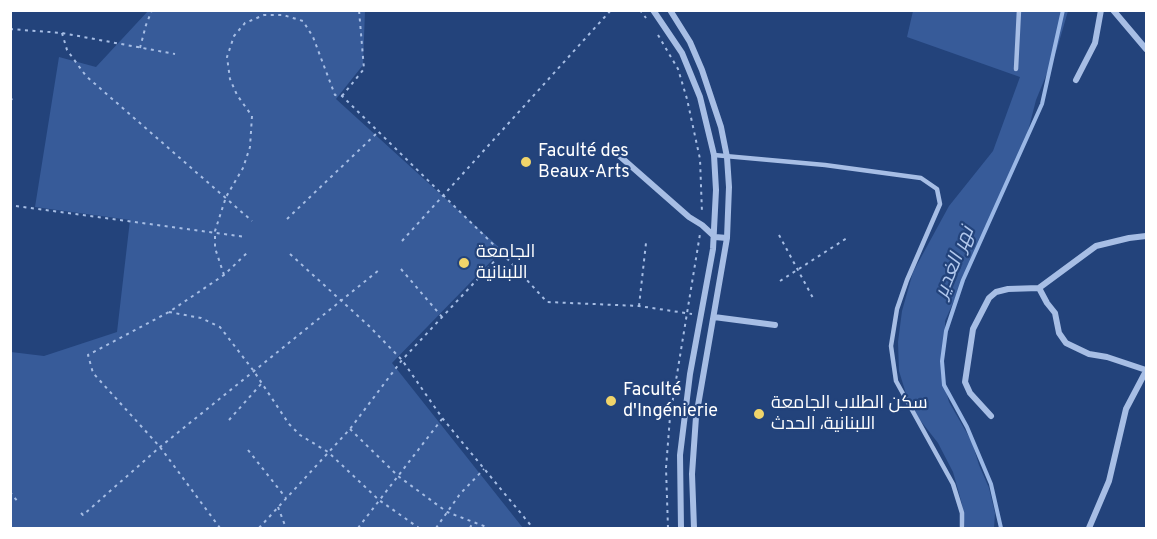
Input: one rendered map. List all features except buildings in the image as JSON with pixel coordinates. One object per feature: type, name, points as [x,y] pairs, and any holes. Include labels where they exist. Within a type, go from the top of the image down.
[{"type":"street","points":[[653,10],[666,26],[692,73],[714,155],[716,190],[715,237],[690,374],[680,456],[681,528]]},
{"type":"street","points":[[670,10],[690,42],[702,70],[721,127],[727,157],[729,214],[727,238],[696,417],[692,474],[694,528]]},
{"type":"street","points":[[1076,80],[1095,43],[1101,10]]},
{"type":"street","points":[[1113,10],[1146,49]]},
{"type":"street","points":[[615,152],[715,237],[727,238]]},
{"type":"street","points":[[991,416],[970,393],[965,382],[973,328],[989,297],[996,292],[1008,289],[1039,288],[1096,246],[1146,236]]},
{"type":"street","points":[[1039,288],[1055,313],[1059,333],[1066,343],[1089,354],[1107,357],[1146,371],[1126,409],[1109,481],[1089,528]]},
{"type":"street","points":[[714,317],[775,325]]},
{"type":"lane","points":[[1016,69],[1019,10]]},
{"type":"lane","points":[[714,155],[825,165],[921,178],[937,189],[940,204],[907,280],[897,309],[891,346],[896,381],[953,484],[962,513],[962,528]]},
{"type":"path","points":[[10,16],[11,10]]},
{"type":"path","points":[[141,48],[152,10]]},
{"type":"path","points":[[282,10],[282,15]]},
{"type":"path","points":[[342,96],[364,69],[359,10]]},
{"type":"path","points":[[402,241],[611,10]]},
{"type":"path","points":[[640,10],[648,20]]},
{"type":"path","points":[[224,275],[215,248],[215,231],[226,197],[243,168],[250,147],[252,116],[233,87],[227,57],[234,36],[245,23],[264,15],[282,15],[303,21],[313,37],[335,95],[342,96],[502,253],[547,302],[639,306],[702,315]]},
{"type":"path","points":[[654,27],[678,69],[687,99],[700,159],[702,225],[670,417],[666,468],[668,528]]},
{"type":"path","points":[[10,29],[62,33],[175,54]]},
{"type":"path","points":[[62,33],[67,50],[86,76],[252,221]]},
{"type":"path","points":[[10,98],[15,102]]},
{"type":"path","points":[[287,219],[378,132]]},
{"type":"path","points":[[16,206],[215,231],[246,237]]},
{"type":"path","points":[[779,236],[813,298]]},
{"type":"path","points":[[780,281],[847,238]]},
{"type":"path","points":[[639,306],[646,243]]},
{"type":"path","points":[[220,528],[160,447],[93,373],[88,355],[169,312],[224,275],[249,251]]},
{"type":"path","points":[[259,528],[350,429],[402,360],[502,253]]},
{"type":"path","points":[[291,254],[402,360],[443,418],[533,528]]},
{"type":"path","points":[[401,269],[442,317]]},
{"type":"path","points":[[81,513],[83,514],[253,370],[379,270]]},
{"type":"path","points":[[169,312],[201,318],[220,327],[253,370],[289,424],[300,435],[328,452],[379,500],[419,528]]},
{"type":"path","points":[[229,420],[262,383]]},
{"type":"path","points":[[358,528],[443,418]]},
{"type":"path","points":[[350,429],[398,476],[447,512],[489,528]]},
{"type":"path","points":[[248,450],[286,498]]},
{"type":"path","points":[[436,528],[484,469]]},
{"type":"path","points":[[10,492],[18,502]]},
{"type":"path","points":[[278,507],[286,528]]},
{"type":"path","points":[[470,528],[473,522]]},
{"type":"shaded area","points":[[148,11],[365,11],[363,65],[336,99],[502,250],[392,363],[523,528],[11,528],[11,352],[44,356],[117,332],[130,220],[35,207],[59,57],[96,67]]},
{"type":"shaded area","points":[[913,11],[1068,11],[1057,49],[1036,100],[1027,135],[945,321],[945,347],[941,373],[949,402],[972,442],[989,488],[995,513],[994,528],[965,528],[962,504],[953,472],[938,443],[920,420],[907,397],[899,371],[898,342],[902,311],[913,272],[949,206],[993,151],[1020,77],[907,37]]},
{"type":"waterway","name":"نهر الغدير","points":[[1001,528],[991,484],[967,427],[944,385],[942,361],[946,331],[963,280],[1042,104],[1063,10]]},
{"type":"place","name":"Faculté des Beaux-Arts","points":[[526,162]]},
{"type":"place","name":"الجامعة اللبنانية","points":[[464,263]]},
{"type":"place","name":"Faculté d'Ingénierie","points":[[611,401]]},
{"type":"place","name":"سكن الطلاب الجامعة اللبنانية، الحدث","points":[[759,414]]}]
